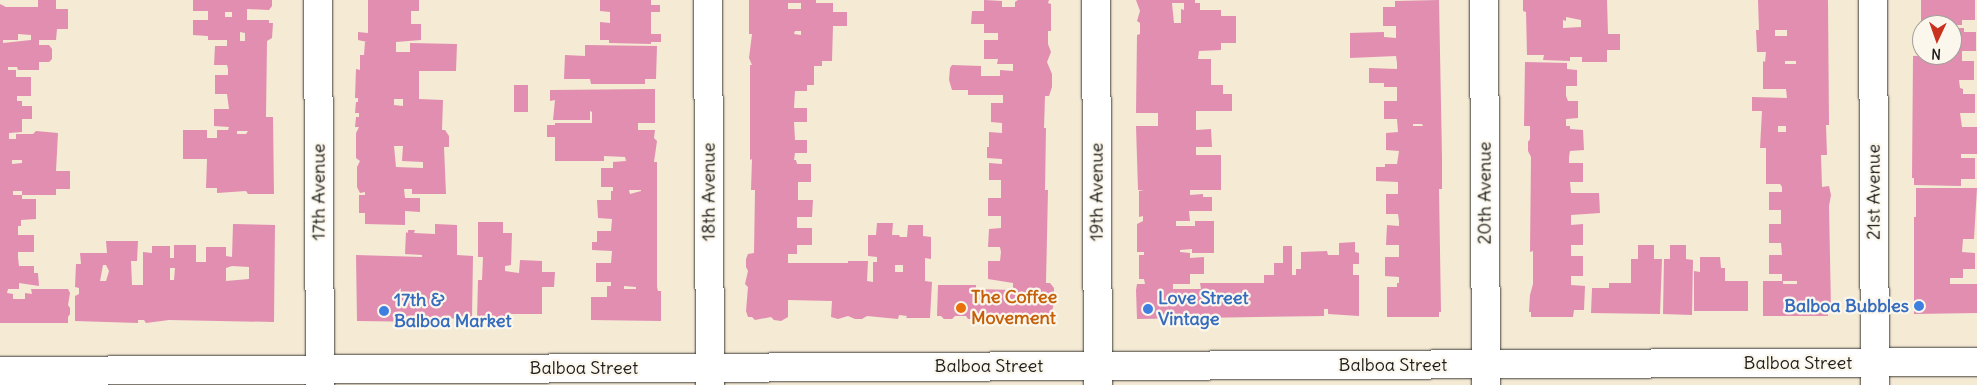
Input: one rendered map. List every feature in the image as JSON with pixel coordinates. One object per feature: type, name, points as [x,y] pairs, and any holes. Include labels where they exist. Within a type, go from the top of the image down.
[{"type":"street","name":"17th Avenue","points":[[318,0],[320,377]]},
{"type":"street","name":"18th Avenue","points":[[708,0],[709,376]]},
{"type":"street","name":"19th Avenue","points":[[1096,0],[1098,376]]},
{"type":"street","name":"20th Avenue","points":[[1484,0],[1486,374]]},
{"type":"street","name":"21st Avenue","points":[[1873,0],[1875,374]]},
{"type":"street","name":"Balboa Street","points":[[0,371],[320,377],[1875,374],[1977,362]]},
{"type":"building","points":[[38,0],[56,0],[56,9],[68,9],[68,29],[57,29],[56,40],[39,40],[39,45],[49,45],[52,49],[52,59],[49,62],[39,62],[39,70],[18,70],[17,67],[8,67],[8,70],[16,70],[16,77],[31,77],[31,96],[17,96],[17,101],[22,101],[22,106],[32,106],[32,119],[22,119],[22,132],[9,133],[9,139],[16,139],[16,134],[33,134],[36,131],[58,133],[56,171],[70,171],[70,189],[56,189],[56,195],[22,195],[22,199],[36,199],[36,219],[21,220],[21,226],[18,226],[18,235],[34,235],[34,252],[18,252],[19,266],[34,266],[34,273],[38,273],[39,286],[19,283],[19,289],[8,289],[7,293],[13,294],[13,299],[25,299],[25,293],[32,294],[31,289],[68,289],[70,293],[68,305],[70,314],[68,323],[0,323],[0,4],[6,7],[38,7]],"holes":[[[18,34],[31,35],[31,40],[3,43],[3,40],[18,40]],[[12,160],[22,160],[22,163],[12,164]],[[13,191],[22,191],[22,195],[13,195]]]},
{"type":"building","points":[[193,0],[272,0],[272,6],[269,10],[247,9],[247,20],[269,20],[269,23],[273,23],[272,38],[267,41],[266,117],[273,117],[274,194],[248,194],[246,191],[217,193],[217,188],[206,188],[207,159],[183,159],[183,130],[207,130],[207,138],[217,138],[217,130],[228,130],[229,127],[214,126],[214,109],[229,109],[227,94],[215,94],[215,75],[228,75],[227,65],[214,65],[215,46],[227,46],[227,40],[208,40],[208,36],[193,35],[193,20],[208,20],[208,11],[193,11]],"holes":[[[225,12],[232,12],[232,17],[225,17]],[[240,32],[245,33],[245,41],[240,41]],[[237,131],[248,131],[246,134],[237,134]]]},
{"type":"building","points":[[368,0],[419,0],[419,11],[411,11],[411,24],[421,24],[421,40],[396,42],[396,52],[410,52],[410,43],[457,44],[456,71],[419,71],[419,99],[443,100],[442,130],[445,130],[449,136],[449,147],[444,147],[446,194],[412,194],[412,189],[404,189],[405,198],[420,198],[420,212],[405,211],[405,225],[365,224],[365,213],[359,213],[359,195],[365,195],[365,192],[360,193],[357,187],[357,167],[360,161],[356,158],[356,133],[359,127],[355,127],[356,117],[359,117],[359,113],[355,113],[356,102],[358,102],[358,98],[355,98],[356,69],[360,70],[360,55],[364,55],[365,42],[367,42],[358,40],[358,32],[368,33]],"holes":[[[394,99],[403,99],[403,106],[394,105]],[[394,146],[403,146],[402,161],[423,162],[423,168],[396,167]]]},
{"type":"building","points":[[600,0],[651,0],[651,5],[660,5],[660,12],[651,12],[651,34],[661,34],[661,42],[651,42],[651,44],[609,43],[609,40],[600,40],[600,22],[610,23],[610,12],[600,11]]},
{"type":"building","points":[[749,0],[816,0],[816,3],[833,3],[833,12],[847,12],[847,26],[833,26],[832,61],[822,61],[822,66],[814,66],[814,85],[807,85],[807,91],[795,91],[794,108],[807,108],[807,122],[794,122],[795,140],[807,140],[807,153],[795,153],[794,160],[796,160],[797,164],[811,164],[811,182],[798,182],[798,200],[813,200],[812,217],[797,217],[797,228],[812,228],[812,245],[797,245],[797,254],[788,254],[788,263],[868,261],[867,281],[873,282],[873,262],[877,262],[877,257],[868,256],[868,235],[876,235],[877,223],[893,223],[892,235],[899,235],[900,237],[907,237],[908,225],[923,225],[923,236],[931,237],[931,259],[925,258],[925,281],[932,282],[930,318],[906,318],[907,316],[899,315],[898,319],[867,316],[862,319],[855,319],[848,316],[838,319],[831,317],[832,301],[788,300],[788,317],[781,321],[774,320],[771,317],[755,320],[752,317],[748,317],[746,311],[748,287],[745,284],[748,271],[746,259],[748,254],[754,253],[755,190],[751,190],[750,65],[752,65],[749,58],[752,34],[749,34]],"holes":[[[788,3],[801,3],[801,9],[788,9]],[[795,31],[801,31],[801,35],[794,34]],[[895,265],[903,265],[903,272],[895,272]]]},
{"type":"building","points":[[984,0],[1002,1],[1002,7],[1015,7],[1015,2],[1018,0],[1049,0],[1048,3],[1051,4],[1051,31],[1048,31],[1048,44],[1051,52],[1047,62],[1052,74],[1052,87],[1049,96],[1045,96],[1044,128],[1046,128],[1045,190],[1048,190],[1046,283],[1050,283],[1054,288],[1054,296],[1051,298],[1054,303],[1051,315],[1047,315],[1044,319],[1037,319],[1033,315],[1023,315],[1020,319],[1013,319],[1010,315],[979,315],[976,319],[968,319],[966,316],[955,316],[952,319],[944,319],[941,316],[937,316],[938,285],[976,285],[976,289],[1013,290],[1013,283],[988,279],[988,261],[1000,261],[1001,252],[1000,247],[988,247],[989,229],[1001,228],[1001,216],[988,216],[988,198],[1001,198],[1001,180],[989,180],[989,163],[1002,164],[1002,159],[987,158],[987,147],[989,147],[989,132],[1002,133],[1002,123],[991,122],[991,103],[1003,103],[1003,95],[968,95],[968,90],[952,90],[949,80],[952,65],[981,66],[981,76],[1000,76],[1000,70],[1013,71],[1013,64],[997,64],[998,59],[984,59],[984,40],[998,40],[998,33],[984,33],[984,24],[971,24],[972,11],[984,11]]},
{"type":"building","points":[[1136,0],[1195,0],[1195,3],[1200,3],[1200,10],[1221,10],[1221,16],[1236,16],[1236,43],[1221,43],[1221,50],[1199,51],[1198,59],[1211,59],[1211,85],[1223,85],[1223,94],[1232,94],[1232,111],[1196,111],[1196,130],[1211,129],[1212,147],[1196,147],[1196,155],[1221,155],[1221,190],[1190,190],[1190,195],[1203,194],[1203,197],[1212,197],[1212,211],[1189,211],[1190,221],[1176,221],[1176,226],[1195,226],[1195,221],[1214,221],[1214,253],[1192,253],[1192,249],[1180,250],[1180,252],[1190,253],[1190,258],[1204,257],[1204,274],[1190,274],[1190,284],[1173,284],[1173,289],[1201,289],[1200,283],[1264,283],[1264,275],[1274,275],[1274,263],[1283,263],[1283,246],[1292,246],[1292,275],[1296,275],[1296,269],[1301,269],[1301,252],[1327,251],[1328,255],[1339,255],[1339,243],[1355,242],[1355,252],[1359,253],[1359,264],[1353,264],[1353,275],[1359,275],[1359,316],[1328,314],[1328,309],[1324,309],[1324,316],[1137,319],[1137,284],[1145,284],[1144,279],[1139,279],[1139,255],[1144,255],[1144,252],[1137,252],[1137,224],[1143,221],[1143,216],[1139,217],[1139,191],[1144,190],[1138,190],[1136,126],[1158,126],[1158,113],[1136,113],[1137,35],[1140,34],[1140,23],[1137,21],[1140,11]],"holes":[[[1172,3],[1184,3],[1184,10],[1181,9],[1181,23],[1174,23]]]},
{"type":"building","points":[[1439,0],[1442,189],[1439,189],[1441,312],[1439,312],[1439,317],[1387,317],[1387,287],[1397,287],[1399,277],[1385,276],[1385,257],[1399,257],[1399,245],[1386,245],[1387,225],[1399,226],[1399,221],[1398,214],[1386,214],[1386,194],[1398,194],[1398,182],[1376,181],[1376,167],[1385,167],[1385,164],[1397,164],[1399,151],[1386,150],[1386,133],[1398,132],[1397,119],[1384,119],[1384,101],[1397,101],[1397,87],[1384,87],[1384,83],[1369,83],[1369,68],[1397,69],[1396,56],[1350,58],[1350,33],[1384,32],[1384,37],[1396,38],[1396,26],[1383,26],[1383,7],[1395,7],[1395,1]],"holes":[[[1413,124],[1422,124],[1423,126],[1413,126]]]},
{"type":"building","points":[[1523,0],[1607,0],[1608,34],[1620,34],[1620,50],[1607,50],[1607,62],[1582,62],[1582,57],[1570,57],[1570,61],[1543,60],[1544,55],[1527,55],[1526,12],[1523,11]],"holes":[[[1566,17],[1581,20],[1581,27],[1563,28],[1563,20],[1566,21]]]},
{"type":"building","points":[[1758,0],[1828,0],[1829,125],[1826,125],[1827,155],[1821,155],[1822,187],[1829,186],[1831,195],[1829,206],[1831,309],[1828,309],[1828,316],[1763,316],[1763,281],[1782,281],[1782,274],[1769,274],[1769,255],[1782,255],[1781,243],[1769,243],[1769,224],[1781,224],[1781,210],[1769,210],[1769,192],[1782,192],[1782,187],[1780,184],[1766,184],[1766,148],[1760,148],[1762,111],[1752,111],[1752,97],[1787,98],[1786,89],[1763,89],[1763,61],[1765,62],[1766,52],[1757,52],[1756,30],[1759,30]],"holes":[[[1775,30],[1787,30],[1787,36],[1775,36]],[[1785,61],[1796,61],[1796,64],[1785,64]],[[1778,126],[1786,126],[1786,132],[1778,132]],[[1783,281],[1797,281],[1797,284],[1783,284]]]},
{"type":"building","points":[[1921,0],[1975,0],[1975,20],[1962,20],[1962,15],[1921,15]]},
{"type":"building","points":[[1962,28],[1964,28],[1964,32],[1976,32],[1976,51],[1962,51]]},
{"type":"building","points":[[585,45],[657,46],[656,79],[645,79],[645,84],[591,84],[590,79],[564,79],[565,55],[585,56]]},
{"type":"building","points":[[1962,61],[1974,61],[1974,80],[1959,80],[1963,94],[1975,94],[1975,113],[1960,113],[1962,127],[1977,127],[1977,154],[1961,154],[1961,158],[1975,158],[1975,179],[1961,179],[1961,186],[1914,185],[1914,178],[1912,178],[1913,65],[1962,65]]},
{"type":"building","points":[[1525,62],[1567,63],[1567,69],[1577,70],[1577,86],[1566,86],[1566,96],[1568,101],[1578,101],[1578,118],[1566,119],[1566,126],[1570,126],[1570,129],[1583,130],[1584,150],[1570,151],[1569,163],[1583,163],[1583,182],[1570,182],[1571,193],[1599,193],[1600,213],[1571,215],[1571,225],[1583,224],[1583,245],[1571,245],[1571,256],[1583,256],[1583,276],[1571,276],[1571,285],[1585,286],[1584,310],[1574,310],[1573,317],[1531,317],[1531,312],[1529,312],[1533,284],[1533,251],[1530,252],[1531,157],[1528,151],[1528,142],[1530,139],[1530,126],[1524,126]]},
{"type":"building","points":[[514,85],[528,85],[528,112],[514,112]]},
{"type":"building","points":[[655,89],[655,123],[638,123],[638,130],[655,130],[654,138],[657,141],[654,162],[657,162],[657,287],[658,291],[661,291],[661,321],[591,320],[591,297],[607,297],[607,286],[611,286],[611,282],[596,282],[596,263],[611,263],[612,251],[592,250],[592,242],[597,242],[597,231],[611,231],[612,219],[598,218],[597,200],[611,200],[611,191],[613,191],[613,187],[601,187],[601,168],[613,168],[613,162],[626,161],[625,157],[604,156],[604,161],[555,161],[555,137],[547,137],[547,125],[555,125],[555,123],[592,123],[592,112],[590,111],[590,120],[553,120],[555,100],[550,101],[550,90]],"holes":[[[629,190],[641,190],[641,191],[630,194]],[[624,286],[636,287],[636,289],[624,289]]]},
{"type":"building","points":[[1916,188],[1977,188],[1974,239],[1963,239],[1962,252],[1975,253],[1975,269],[1963,269],[1963,278],[1950,278],[1950,284],[1977,284],[1977,313],[1914,314],[1914,217],[1916,217]]},
{"type":"building","points":[[478,222],[503,222],[503,233],[512,233],[511,265],[505,266],[505,271],[519,273],[520,260],[542,261],[542,272],[555,272],[554,287],[542,287],[542,314],[510,314],[510,318],[504,318],[500,321],[477,318],[478,280],[482,280],[483,257],[478,257]]},
{"type":"building","points":[[233,224],[275,225],[274,322],[169,320],[146,323],[144,320],[138,320],[138,323],[75,321],[75,296],[79,294],[79,288],[75,287],[76,264],[81,264],[80,253],[107,253],[106,241],[138,241],[137,261],[131,261],[132,285],[143,285],[143,252],[152,253],[152,246],[170,246],[170,258],[174,258],[174,245],[196,245],[196,262],[206,262],[206,247],[226,247],[226,256],[232,257]],"holes":[[[103,265],[106,265],[109,271],[106,281],[100,281]],[[232,266],[249,267],[249,279],[226,281],[226,268]],[[170,268],[175,268],[174,280],[170,280]]]},
{"type":"building","points":[[435,224],[457,225],[457,255],[473,256],[472,319],[438,318],[433,322],[357,321],[356,255],[422,257],[422,255],[405,254],[406,232],[408,233],[408,230],[415,230],[414,233],[435,234]]},
{"type":"building","points":[[1638,245],[1654,245],[1654,259],[1662,259],[1660,314],[1591,313],[1592,288],[1609,288],[1609,283],[1631,283],[1631,259],[1638,259]]},
{"type":"building","points":[[1670,245],[1686,245],[1686,259],[1693,260],[1692,315],[1663,314],[1664,259],[1670,259]]},
{"type":"building","points":[[1700,257],[1720,257],[1721,268],[1725,268],[1725,281],[1748,281],[1748,311],[1694,311],[1694,271],[1700,272]]},
{"type":"place","name":"Balboa Bubbles","points":[[1919,306]]},
{"type":"place","name":"The Coffee Movement","points":[[961,308]]},
{"type":"place","name":"Love Street Vintage","points":[[1148,309]]},
{"type":"place","name":"17th & Balboa Market","points":[[384,311]]}]
